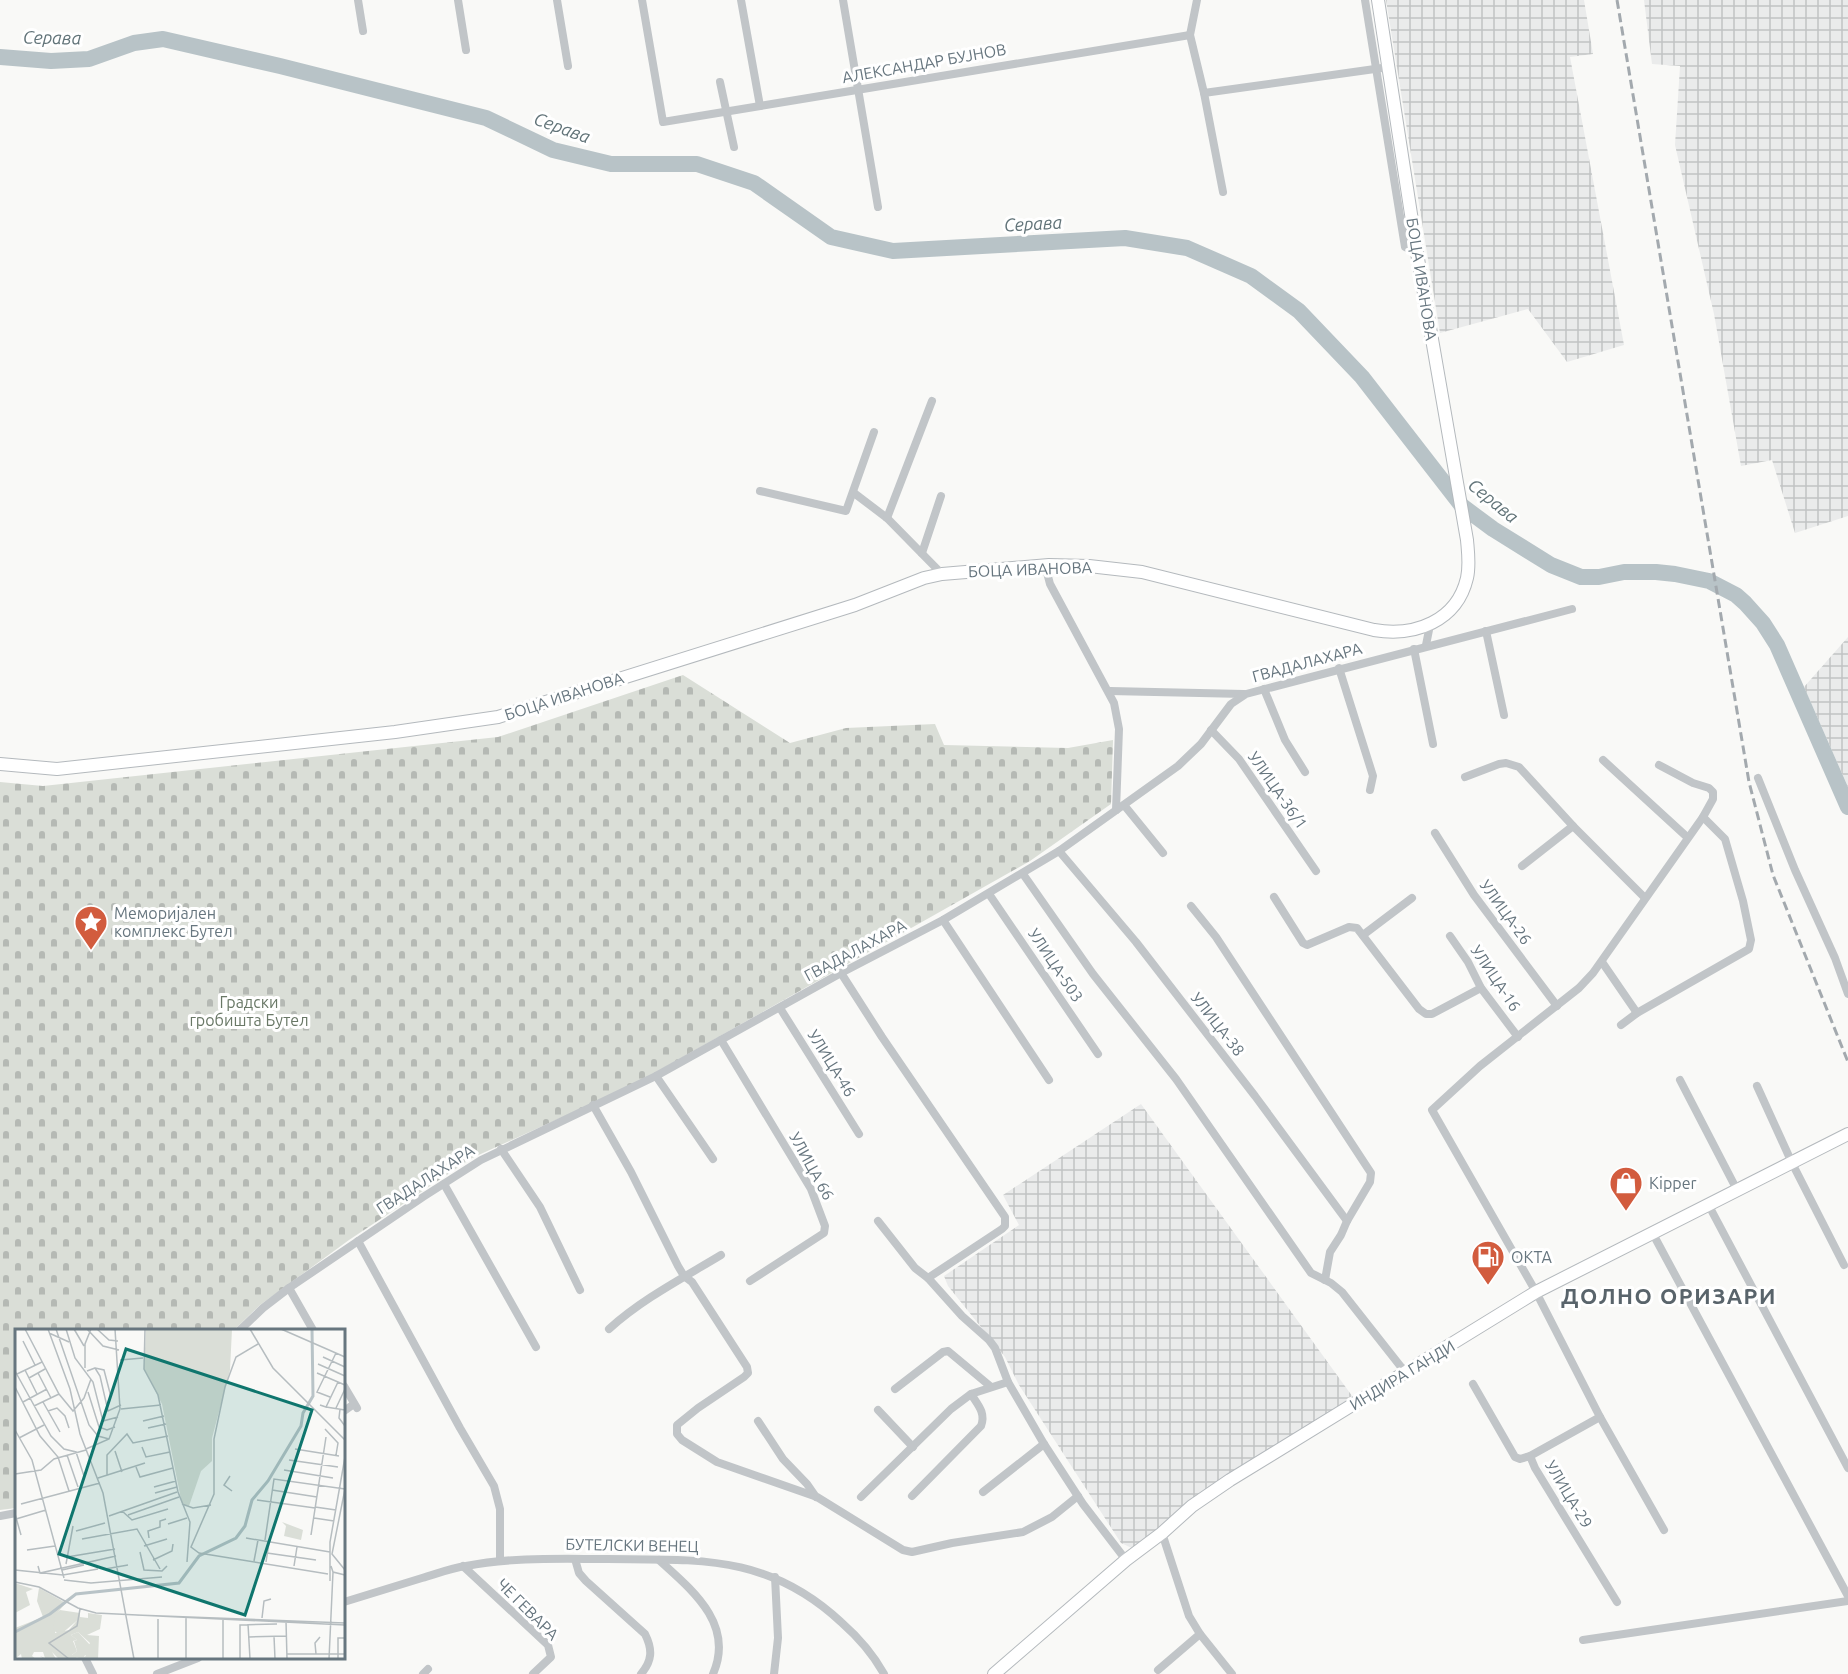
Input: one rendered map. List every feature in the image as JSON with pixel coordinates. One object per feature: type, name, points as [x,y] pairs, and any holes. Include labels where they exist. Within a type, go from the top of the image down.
[{"type":"street","points":[[357,0],[363,31]]},
{"type":"street","points":[[458,0],[466,50]]},
{"type":"street","points":[[558,0],[568,66]]},
{"type":"street","name":"АЛЕКСАНДАР БУЈНОВ","points":[[642,0],[663,122],[1190,36]]},
{"type":"street","points":[[741,0],[760,106]]},
{"type":"street","points":[[843,0],[878,207]]},
{"type":"street","points":[[1197,0],[1190,36],[1204,93],[1223,192]]},
{"type":"street","points":[[1204,93],[1382,67],[1365,0]]},
{"type":"street","name":"БОЦА ИВАНОВА","points":[[0,764],[57,769],[394,732],[498,717],[855,605],[924,578],[942,574],[1045,565],[1089,566],[1142,572],[1386,632],[1413,631],[1430,625],[1442,617],[1458,600],[1463,591],[1469,562],[1417,253],[1382,67],[1378,0]]},
{"type":"street","points":[[720,82],[734,147]]},
{"type":"street","points":[[886,518],[932,401]]},
{"type":"street","points":[[760,491],[846,511],[874,432]]},
{"type":"street","points":[[854,493],[886,518],[942,574]]},
{"type":"street","points":[[922,553],[941,496]]},
{"type":"street","points":[[1045,565],[1050,584],[1110,691],[1114,703],[1119,729],[1120,807],[1163,853]]},
{"type":"street","name":"ГВАДАЛАХАРА","points":[[241,1329],[289,1288],[444,1184],[501,1149],[656,1076],[1023,874],[1178,766],[1201,744],[1231,704],[1246,694],[1426,645],[1572,609]]},
{"type":"street","points":[[1426,645],[1430,625]]},
{"type":"street","points":[[1486,631],[1504,715]]},
{"type":"street","points":[[1414,649],[1433,744]]},
{"type":"street","points":[[1339,668],[1373,776],[1370,790]]},
{"type":"street","points":[[1264,689],[1284,740],[1305,772]]},
{"type":"street","points":[[1110,691],[1246,694]]},
{"type":"street","name":"УЛИЦА-36/1","points":[[1211,730],[1239,759],[1316,871]]},
{"type":"street","points":[[1603,760],[1687,837]]},
{"type":"street","points":[[1465,777],[1498,764],[1506,763],[1519,767],[1573,826],[1645,898]]},
{"type":"street","points":[[1659,765],[1713,792],[1713,799],[1703,816],[1602,962],[1579,988],[1480,1066],[1432,1110],[1536,1292],[1600,1416],[1664,1530]]},
{"type":"street","points":[[1758,778],[1795,870],[1835,958],[1848,994]]},
{"type":"street","points":[[1621,1025],[1637,1013],[1749,949],[1751,940],[1743,901],[1725,839],[1703,816]]},
{"type":"street","points":[[1522,867],[1573,826]]},
{"type":"street","name":"УЛИЦА-26","points":[[1435,833],[1474,895],[1557,1006]]},
{"type":"street","name":"УЛИЦА-38","points":[[1059,851],[1150,961],[1255,1096],[1347,1221]]},
{"type":"street","points":[[1023,874],[1093,974],[1176,1079],[1311,1273],[1342,1292],[1406,1372]]},
{"type":"street","name":"УЛИЦА-503","points":[[989,894],[1098,1054]]},
{"type":"street","points":[[1274,897],[1306,945],[1349,927],[1357,928],[1425,1014],[1432,1014],[1481,988]]},
{"type":"street","points":[[1363,935],[1412,898]]},
{"type":"street","points":[[1191,906],[1216,937],[1371,1173],[1371,1182],[1330,1252],[1325,1280]]},
{"type":"street","points":[[943,920],[1048,1080]]},
{"type":"street","name":"УЛИЦА-16","points":[[1450,936],[1468,962],[1481,988],[1518,1037]]},
{"type":"street","points":[[1602,962],[1637,1013]]},
{"type":"street","points":[[841,973],[1005,1217],[1005,1226],[1002,1229],[928,1278]]},
{"type":"street","name":"УЛИЦА-46","points":[[780,1008],[859,1134]]},
{"type":"street","name":"УЛИЦА 66","points":[[721,1040],[811,1189],[825,1226],[824,1233],[750,1281]]},
{"type":"street","points":[[656,1076],[712,1159]]},
{"type":"street","points":[[1680,1080],[1737,1190]]},
{"type":"street","points":[[1757,1086],[1792,1163],[1844,1265]]},
{"type":"street","points":[[593,1105],[631,1172],[684,1276],[692,1282],[742,1357],[748,1372],[677,1425],[677,1434],[689,1445],[717,1462],[817,1497],[903,1551],[912,1552],[1023,1532],[1052,1517],[1078,1496]]},
{"type":"street","name":"ИНДИРА ГАНДИ","points":[[994,1674],[1126,1560],[1162,1533],[1192,1506],[1230,1480],[1536,1292],[1848,1134]]},
{"type":"street","points":[[501,1149],[545,1216],[580,1290]]},
{"type":"street","points":[[444,1184],[536,1347]]},
{"type":"street","points":[[1708,1204],[1848,1468]]},
{"type":"street","points":[[878,1221],[915,1268],[928,1278],[962,1316],[989,1340],[999,1355],[1008,1382],[1044,1444],[1078,1496],[1126,1560]]},
{"type":"street","points":[[1653,1234],[1848,1596]]},
{"type":"street","points":[[358,1241],[494,1486],[500,1509],[500,1560]]},
{"type":"street","points":[[609,1329],[621,1318],[684,1276],[721,1255]]},
{"type":"street","points":[[289,1288],[312,1329]]},
{"type":"street","points":[[895,1389],[943,1352],[948,1351],[990,1386]]},
{"type":"street","points":[[861,1497],[951,1409],[971,1394],[1008,1382]]},
{"type":"street","name":"УЛИЦА-29","points":[[1473,1384],[1515,1457],[1520,1459],[1530,1456],[1535,1468],[1617,1602]]},
{"type":"street","points":[[345,1388],[356,1406],[345,1411]]},
{"type":"street","points":[[912,1496],[981,1426],[984,1418],[971,1394]]},
{"type":"street","points":[[878,1410],[913,1447]]},
{"type":"street","points":[[1530,1456],[1600,1416]]},
{"type":"street","points":[[758,1421],[783,1459],[817,1497]]},
{"type":"street","points":[[983,1492],[1044,1444]]},
{"type":"street","points":[[0,1516],[15,1513]]},
{"type":"street","points":[[1162,1533],[1184,1604],[1200,1634],[1232,1674]]},
{"type":"street","points":[[575,1559],[579,1573],[586,1581],[645,1635],[649,1643],[650,1659],[641,1674]]},
{"type":"street","name":"БУТЕЛСКИ ВЕНЕЦ","points":[[345,1602],[463,1566],[500,1560],[684,1560],[718,1563],[757,1570],[807,1595],[832,1613],[865,1646],[884,1674]]},
{"type":"street","points":[[659,1560],[695,1595],[712,1616],[719,1649],[713,1674]]},
{"type":"street","name":"ЧЕ ГЕВАРА","points":[[463,1566],[548,1645],[551,1651],[550,1657],[533,1674]]},
{"type":"street","points":[[774,1674],[778,1638],[775,1577]]},
{"type":"street","points":[[1583,1640],[1848,1602]]},
{"type":"street","points":[[1158,1670],[1200,1634]]},
{"type":"street","points":[[86,1659],[93,1674]]},
{"type":"street","points":[[157,1674],[195,1659]]},
{"type":"shaded area","points":[[1386,0],[1584,0],[1593,54],[1570,57],[1624,345],[1567,362],[1528,309],[1440,333]]},
{"type":"shaded area","points":[[1644,0],[1848,0],[1848,516],[1795,533],[1772,460],[1741,466],[1714,314],[1675,145],[1680,66],[1652,64]]},
{"type":"shaded area","points":[[1848,637],[1848,787],[1804,687]]},
{"type":"shaded area","points":[[1141,1104],[1355,1400],[1134,1549],[1121,1543],[1019,1385],[1005,1357],[948,1286],[944,1276],[1019,1225],[1003,1195]]},
{"type":"green space","name":"Градски гробишта Бутел","points":[[683,675],[790,743],[846,728],[935,724],[944,745],[1068,748],[1113,740],[1111,804],[1030,861],[635,1084],[472,1158],[349,1240],[260,1305],[235,1329],[15,1329],[15,1508],[0,1510],[0,782],[43,786],[498,737]]},
{"type":"waterway","name":"Серава","points":[[0,57],[51,61],[89,59],[134,43],[163,39],[486,118],[553,150],[611,164],[697,164],[754,183],[831,237],[893,251],[1125,238],[1187,248],[1251,276],[1299,311],[1362,377],[1462,506],[1493,529],[1551,565],[1581,577],[1599,577],[1624,572],[1675,574],[1709,581],[1736,595],[1763,623],[1777,645],[1848,807]]},
{"type":"railway","points":[[1617,0],[1749,782],[1773,875],[1848,1062]]},
{"type":"place","name":"Меморијален комплекс Бутел","points":[[91,951]]},
{"type":"place","name":"Kipper","points":[[1626,1212]]},
{"type":"place","name":"ОКТА","points":[[1488,1286]]},
{"type":"district","name":"ДОЛНО ОРИЗАРИ","points":[[1669,1296]]}]
